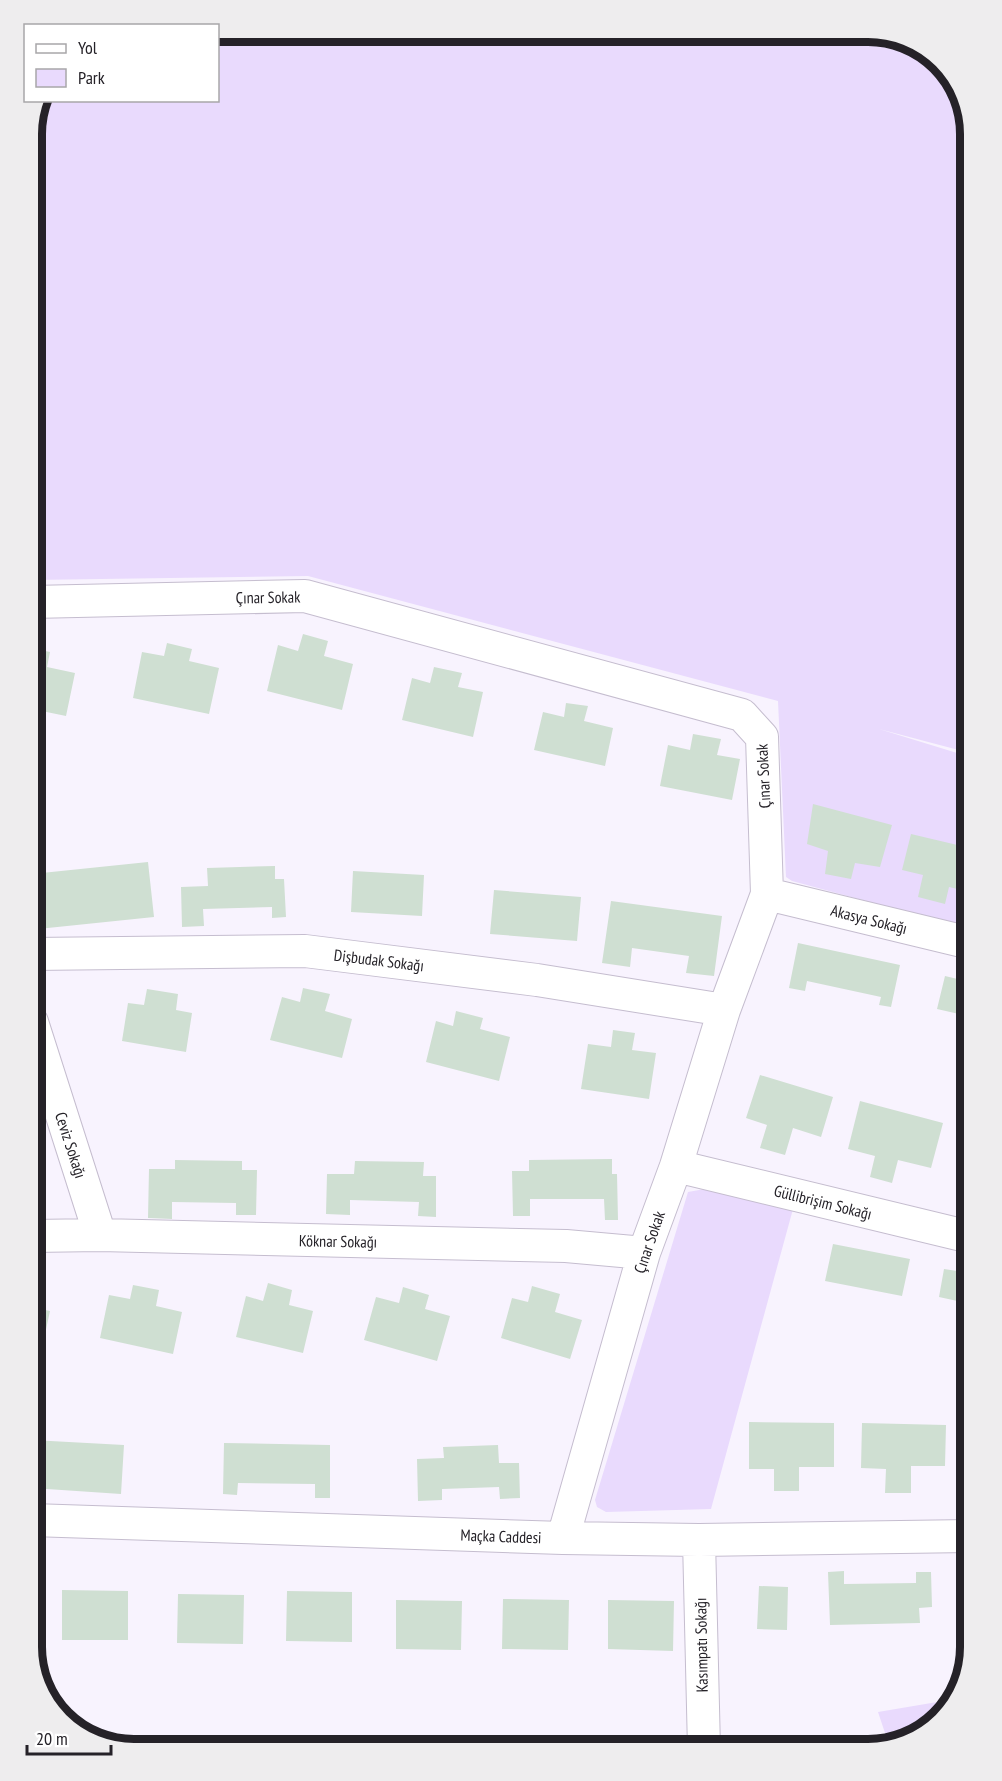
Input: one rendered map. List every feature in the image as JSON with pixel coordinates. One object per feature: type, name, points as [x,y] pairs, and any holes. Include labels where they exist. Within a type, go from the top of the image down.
[{"type":"street","name":"Çınar Sokak","points":[[42,602],[305,596],[742,715],[762,737],[767,894],[724,1010],[676,1166],[644,1252],[563,1538]]},
{"type":"street","name":"Akasya Sokağı","points":[[767,894],[960,942]]},
{"type":"street","name":"Dişbudak Sokağı","points":[[42,954],[305,951],[537,980],[724,1010]]},
{"type":"street","name":"Ceviz Sokağı","points":[[42,1053],[100,1235]]},
{"type":"street","name":"Güllibrişim Sokağı","points":[[676,1166],[960,1235]]},
{"type":"street","name":"Köknar Sokağı","points":[[42,1236],[100,1235],[566,1246],[644,1252]]},
{"type":"street","name":"Maçka Caddesi","points":[[42,1520],[563,1538],[699,1540],[960,1536]]},
{"type":"street","name":"Kasımpatı Sokağı","points":[[699,1540],[704,1739]]},
{"type":"green space","points":[[219,42],[874,42],[909,51],[929,65],[945,83],[957,110],[960,134],[960,750],[879,729],[960,754],[960,924],[881,905],[792,881],[786,877],[778,701],[308,576],[42,580],[42,128],[48,102],[219,102]]},
{"type":"green space","points":[[710,1188],[793,1209],[711,1509],[606,1512],[597,1507],[595,1500],[688,1192]]},
{"type":"green space","points":[[942,1701],[919,1724],[909,1730],[886,1737],[878,1712]]},
{"type":"building","points":[[303,634],[328,641],[324,656],[353,664],[342,710],[267,691],[278,645],[298,651]]},
{"type":"building","points":[[167,643],[192,649],[189,661],[219,668],[209,714],[133,698],[142,652],[164,656]]},
{"type":"building","points":[[42,650],[50,652],[47,667],[75,673],[66,716],[42,711]]},
{"type":"building","points":[[434,667],[462,673],[458,687],[483,692],[473,737],[402,720],[412,678],[430,683]]},
{"type":"building","points":[[566,703],[588,706],[584,721],[613,728],[605,766],[534,750],[543,712],[564,717]]},
{"type":"building","points":[[693,734],[721,739],[717,755],[740,759],[732,800],[660,786],[668,745],[690,750]]},
{"type":"building","points":[[813,804],[892,825],[880,867],[855,863],[851,879],[825,874],[828,851],[807,844]]},
{"type":"building","points":[[911,834],[960,846],[960,890],[949,887],[945,904],[918,897],[923,875],[902,870]]},
{"type":"building","points":[[148,862],[154,917],[42,929],[42,873]]},
{"type":"building","points":[[275,866],[275,879],[284,879],[286,917],[272,918],[272,907],[203,909],[204,926],[182,927],[181,887],[208,886],[207,868]]},
{"type":"building","points":[[353,871],[424,875],[422,916],[351,912]]},
{"type":"building","points":[[494,890],[581,897],[577,941],[490,934]]},
{"type":"building","points":[[611,901],[722,916],[714,976],[686,973],[689,956],[632,948],[630,967],[602,963]]},
{"type":"building","points":[[798,943],[900,965],[891,1007],[879,1005],[881,997],[807,981],[805,991],[789,988]]},
{"type":"building","points":[[945,976],[960,980],[960,1027],[956,1026],[959,1014],[937,1009]]},
{"type":"building","points":[[303,988],[330,994],[325,1011],[352,1019],[342,1058],[270,1040],[282,997],[300,1002]]},
{"type":"building","points":[[147,989],[178,994],[176,1010],[192,1013],[186,1052],[122,1041],[128,1003],[144,1005]]},
{"type":"building","points":[[456,1011],[483,1018],[480,1029],[510,1037],[499,1081],[426,1062],[436,1021],[453,1026]]},
{"type":"building","points":[[613,1030],[635,1033],[632,1050],[656,1053],[649,1099],[581,1089],[588,1044],[611,1047]]},
{"type":"building","points":[[760,1075],[833,1097],[821,1137],[793,1128],[785,1155],[760,1148],[767,1125],[746,1118]]},
{"type":"building","points":[[860,1101],[943,1123],[931,1168],[898,1160],[892,1183],[870,1177],[875,1156],[848,1149]]},
{"type":"building","points":[[612,1159],[612,1174],[617,1174],[618,1220],[605,1220],[604,1199],[530,1199],[530,1216],[513,1216],[512,1171],[529,1171],[529,1160]]},
{"type":"building","points":[[175,1160],[242,1161],[242,1170],[257,1170],[256,1215],[236,1215],[236,1203],[172,1202],[172,1219],[148,1218],[149,1169],[175,1169]]},
{"type":"building","points":[[355,1161],[424,1162],[423,1176],[436,1176],[436,1217],[418,1216],[419,1202],[350,1200],[350,1215],[326,1214],[327,1174],[354,1174]]},
{"type":"building","points":[[833,1244],[910,1259],[902,1296],[825,1281]]},
{"type":"building","points":[[944,1269],[960,1271],[960,1302],[939,1297]]},
{"type":"building","points":[[268,1283],[292,1290],[289,1305],[313,1311],[303,1353],[236,1337],[246,1296],[263,1301]]},
{"type":"building","points":[[133,1285],[159,1290],[156,1306],[182,1312],[173,1354],[100,1338],[109,1295],[130,1299]]},
{"type":"building","points":[[532,1286],[560,1294],[555,1312],[582,1320],[570,1359],[501,1338],[512,1298],[528,1302]]},
{"type":"building","points":[[403,1287],[429,1295],[425,1309],[450,1316],[437,1361],[364,1340],[376,1297],[399,1303]]},
{"type":"building","points":[[42,1309],[50,1311],[42,1348]]},
{"type":"building","points":[[749,1422],[834,1423],[834,1467],[799,1467],[799,1491],[774,1491],[774,1469],[749,1469]]},
{"type":"building","points":[[862,1423],[946,1425],[945,1466],[911,1466],[911,1493],[885,1493],[886,1469],[861,1468]]},
{"type":"building","points":[[42,1441],[124,1445],[121,1494],[42,1489]]},
{"type":"building","points":[[224,1443],[330,1445],[330,1498],[315,1498],[315,1484],[238,1483],[237,1495],[223,1494]]},
{"type":"building","points":[[498,1445],[499,1463],[519,1463],[520,1498],[500,1499],[499,1487],[442,1489],[442,1500],[418,1501],[417,1459],[444,1458],[443,1447]]},
{"type":"building","points":[[844,1571],[844,1584],[916,1583],[916,1572],[931,1572],[932,1607],[919,1608],[920,1623],[830,1625],[828,1572]]},
{"type":"building","points":[[759,1586],[788,1587],[787,1630],[757,1629]]},
{"type":"building","points":[[62,1590],[128,1591],[128,1640],[62,1640]]},
{"type":"building","points":[[287,1591],[352,1592],[352,1642],[286,1641]]},
{"type":"building","points":[[178,1594],[244,1595],[243,1644],[177,1643]]},
{"type":"building","points":[[503,1599],[569,1600],[568,1650],[502,1649]]},
{"type":"building","points":[[396,1600],[462,1601],[461,1650],[396,1649]]},
{"type":"building","points":[[608,1600],[674,1601],[673,1651],[608,1649]]}]
